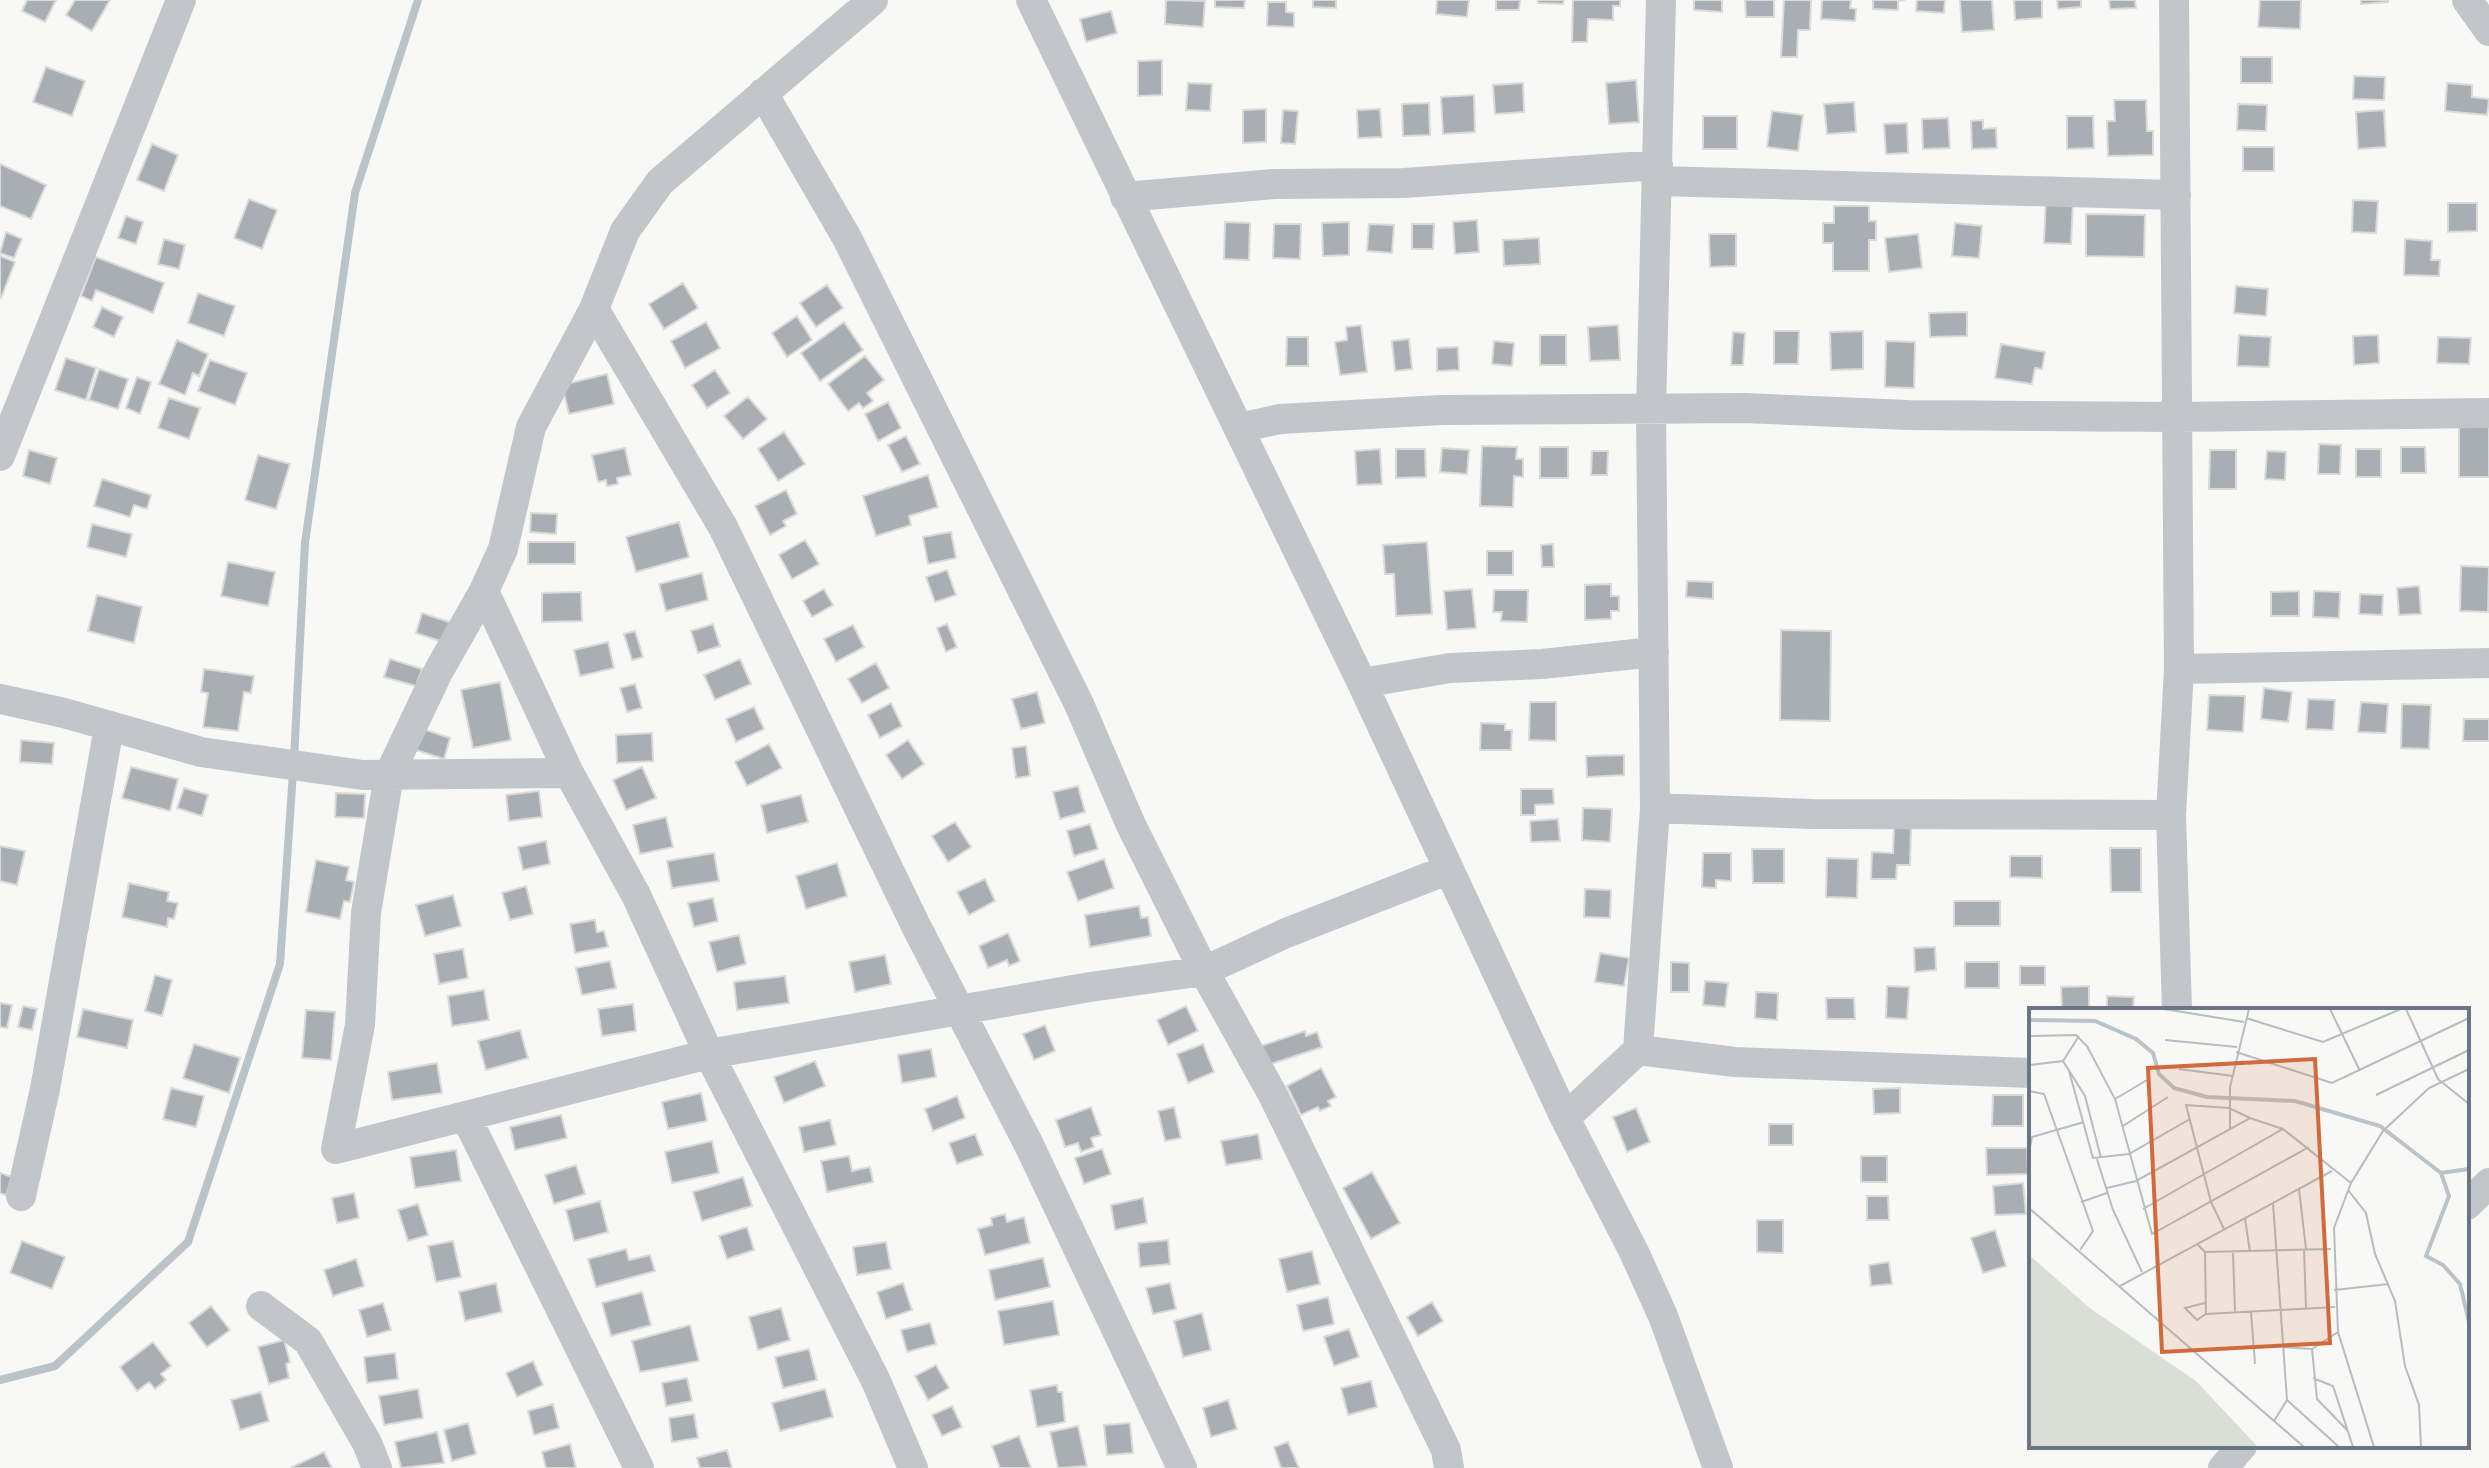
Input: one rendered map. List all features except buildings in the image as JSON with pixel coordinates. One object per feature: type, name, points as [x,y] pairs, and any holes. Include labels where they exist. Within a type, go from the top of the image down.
[{"type":"street","points":[[0,456],[181,0]]},
{"type":"street","points":[[873,0],[660,182],[625,231],[594,309],[531,427],[503,549],[484,591],[438,672],[389,775],[366,913],[360,1025],[336,1149],[709,1054],[1204,971],[1286,933],[1447,870]]},
{"type":"street","points":[[1031,0],[1362,683],[1447,870],[1663,1316],[1718,1468]]},
{"type":"street","points":[[1565,1118],[1638,1050],[1655,808],[1651,411],[1661,0]]},
{"type":"street","points":[[2174,0],[2179,669],[2171,815],[2177,1008]]},
{"type":"street","points":[[2467,0],[2489,31]]},
{"type":"street","points":[[763,93],[847,238],[1079,704],[1131,825],[1322,1194],[1446,1450],[1449,1468]]},
{"type":"street","points":[[1125,197],[1274,184],[1404,183],[1658,173],[2176,195]]},
{"type":"street","points":[[594,309],[723,527],[960,1012],[1029,1145],[1182,1468]]},
{"type":"street","points":[[1239,428],[1280,419],[1441,410],[1745,408],[1908,415],[2176,417],[2489,413]]},
{"type":"street","points":[[484,591],[569,773],[636,895],[709,1054],[876,1381],[913,1468]]},
{"type":"street","points":[[1362,683],[1450,668],[1542,664],[1654,652]]},
{"type":"street","points":[[2179,669],[2489,663]]},
{"type":"street","points":[[0,699],[201,752],[363,775],[569,773]]},
{"type":"street","points":[[21,1196],[45,1089],[109,727]]},
{"type":"street","points":[[1655,808],[1811,814],[2171,815]]},
{"type":"street","points":[[1638,1050],[1735,1062],[2029,1073]]},
{"type":"street","points":[[466,1117],[639,1468]]},
{"type":"street","points":[[2469,1203],[2489,1183]]},
{"type":"street","points":[[261,1306],[308,1341],[377,1468]]},
{"type":"street","points":[[2223,1468],[2240,1448]]},
{"type":"waterway","points":[[294,759],[305,543],[355,193],[418,0]]},
{"type":"waterway","points":[[0,1380],[55,1366],[188,1242],[280,964],[293,772]]}]
